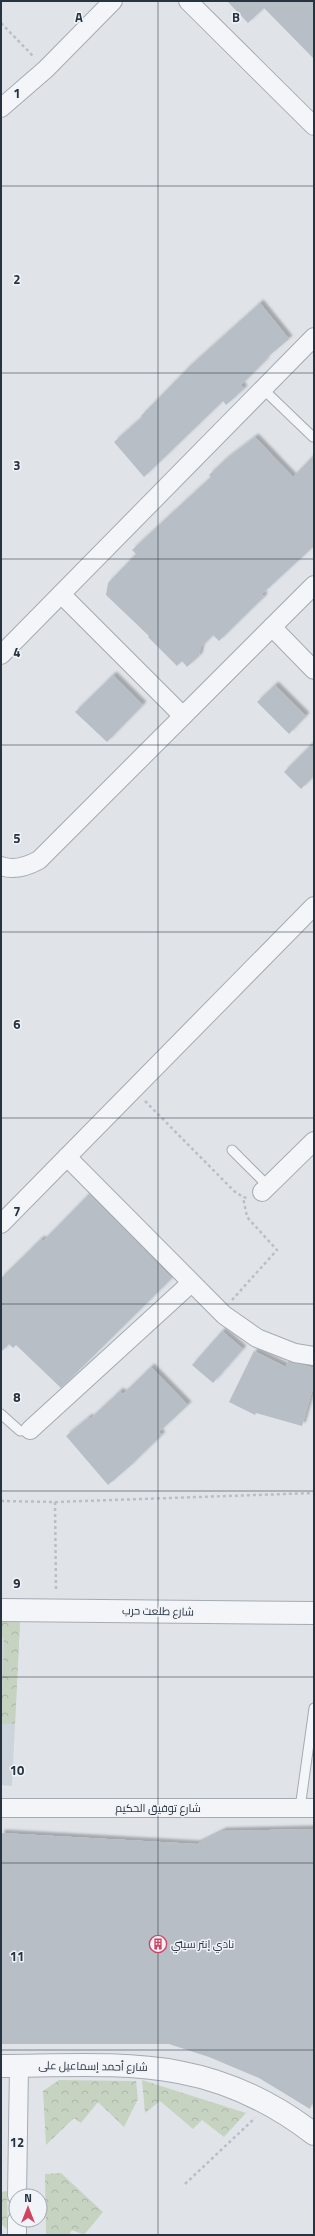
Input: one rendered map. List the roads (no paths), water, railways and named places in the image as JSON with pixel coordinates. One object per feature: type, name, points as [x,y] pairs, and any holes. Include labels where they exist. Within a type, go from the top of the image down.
[{"type":"street","points":[[1,108],[46,69],[113,1]]},
{"type":"street","points":[[188,1],[314,126]]},
{"type":"street","points":[[1,655],[314,337]]},
{"type":"street","points":[[1,866],[17,868],[29,866],[39,860],[314,585]]},
{"type":"street","points":[[61,594],[183,716]]},
{"type":"street","points":[[272,627],[314,670]]},
{"type":"street","points":[[1,1224],[314,906]]},
{"type":"street","points":[[265,1189],[314,1141]]},
{"type":"street","points":[[67,1157],[221,1312],[257,1338],[294,1352],[314,1356]]},
{"type":"street","points":[[30,1430],[191,1283]]},
{"type":"street","name":"شارع طلعت حرب","points":[[1,1610],[314,1613]]},
{"type":"street","name":"شارع توفيق الحكيم","points":[[1,1808],[307,1808]]},
{"type":"street","name":"شارع أحمد إسماعيل على","points":[[10,2066],[106,2064],[152,2067],[183,2072],[224,2083],[270,2104],[314,2134]]},
{"type":"street","points":[[10,2066],[17,2188]]},
{"type":"lane","points":[[263,389],[313,437]]},
{"type":"lane","points":[[232,1150],[265,1189]]},
{"type":"lane","points":[[1,1414],[20,1431],[30,1430]]},
{"type":"lane","points":[[307,1808],[314,1708]]},
{"type":"place","name":"نادي إنتر سيتي","points":[[158,1944]]}]
